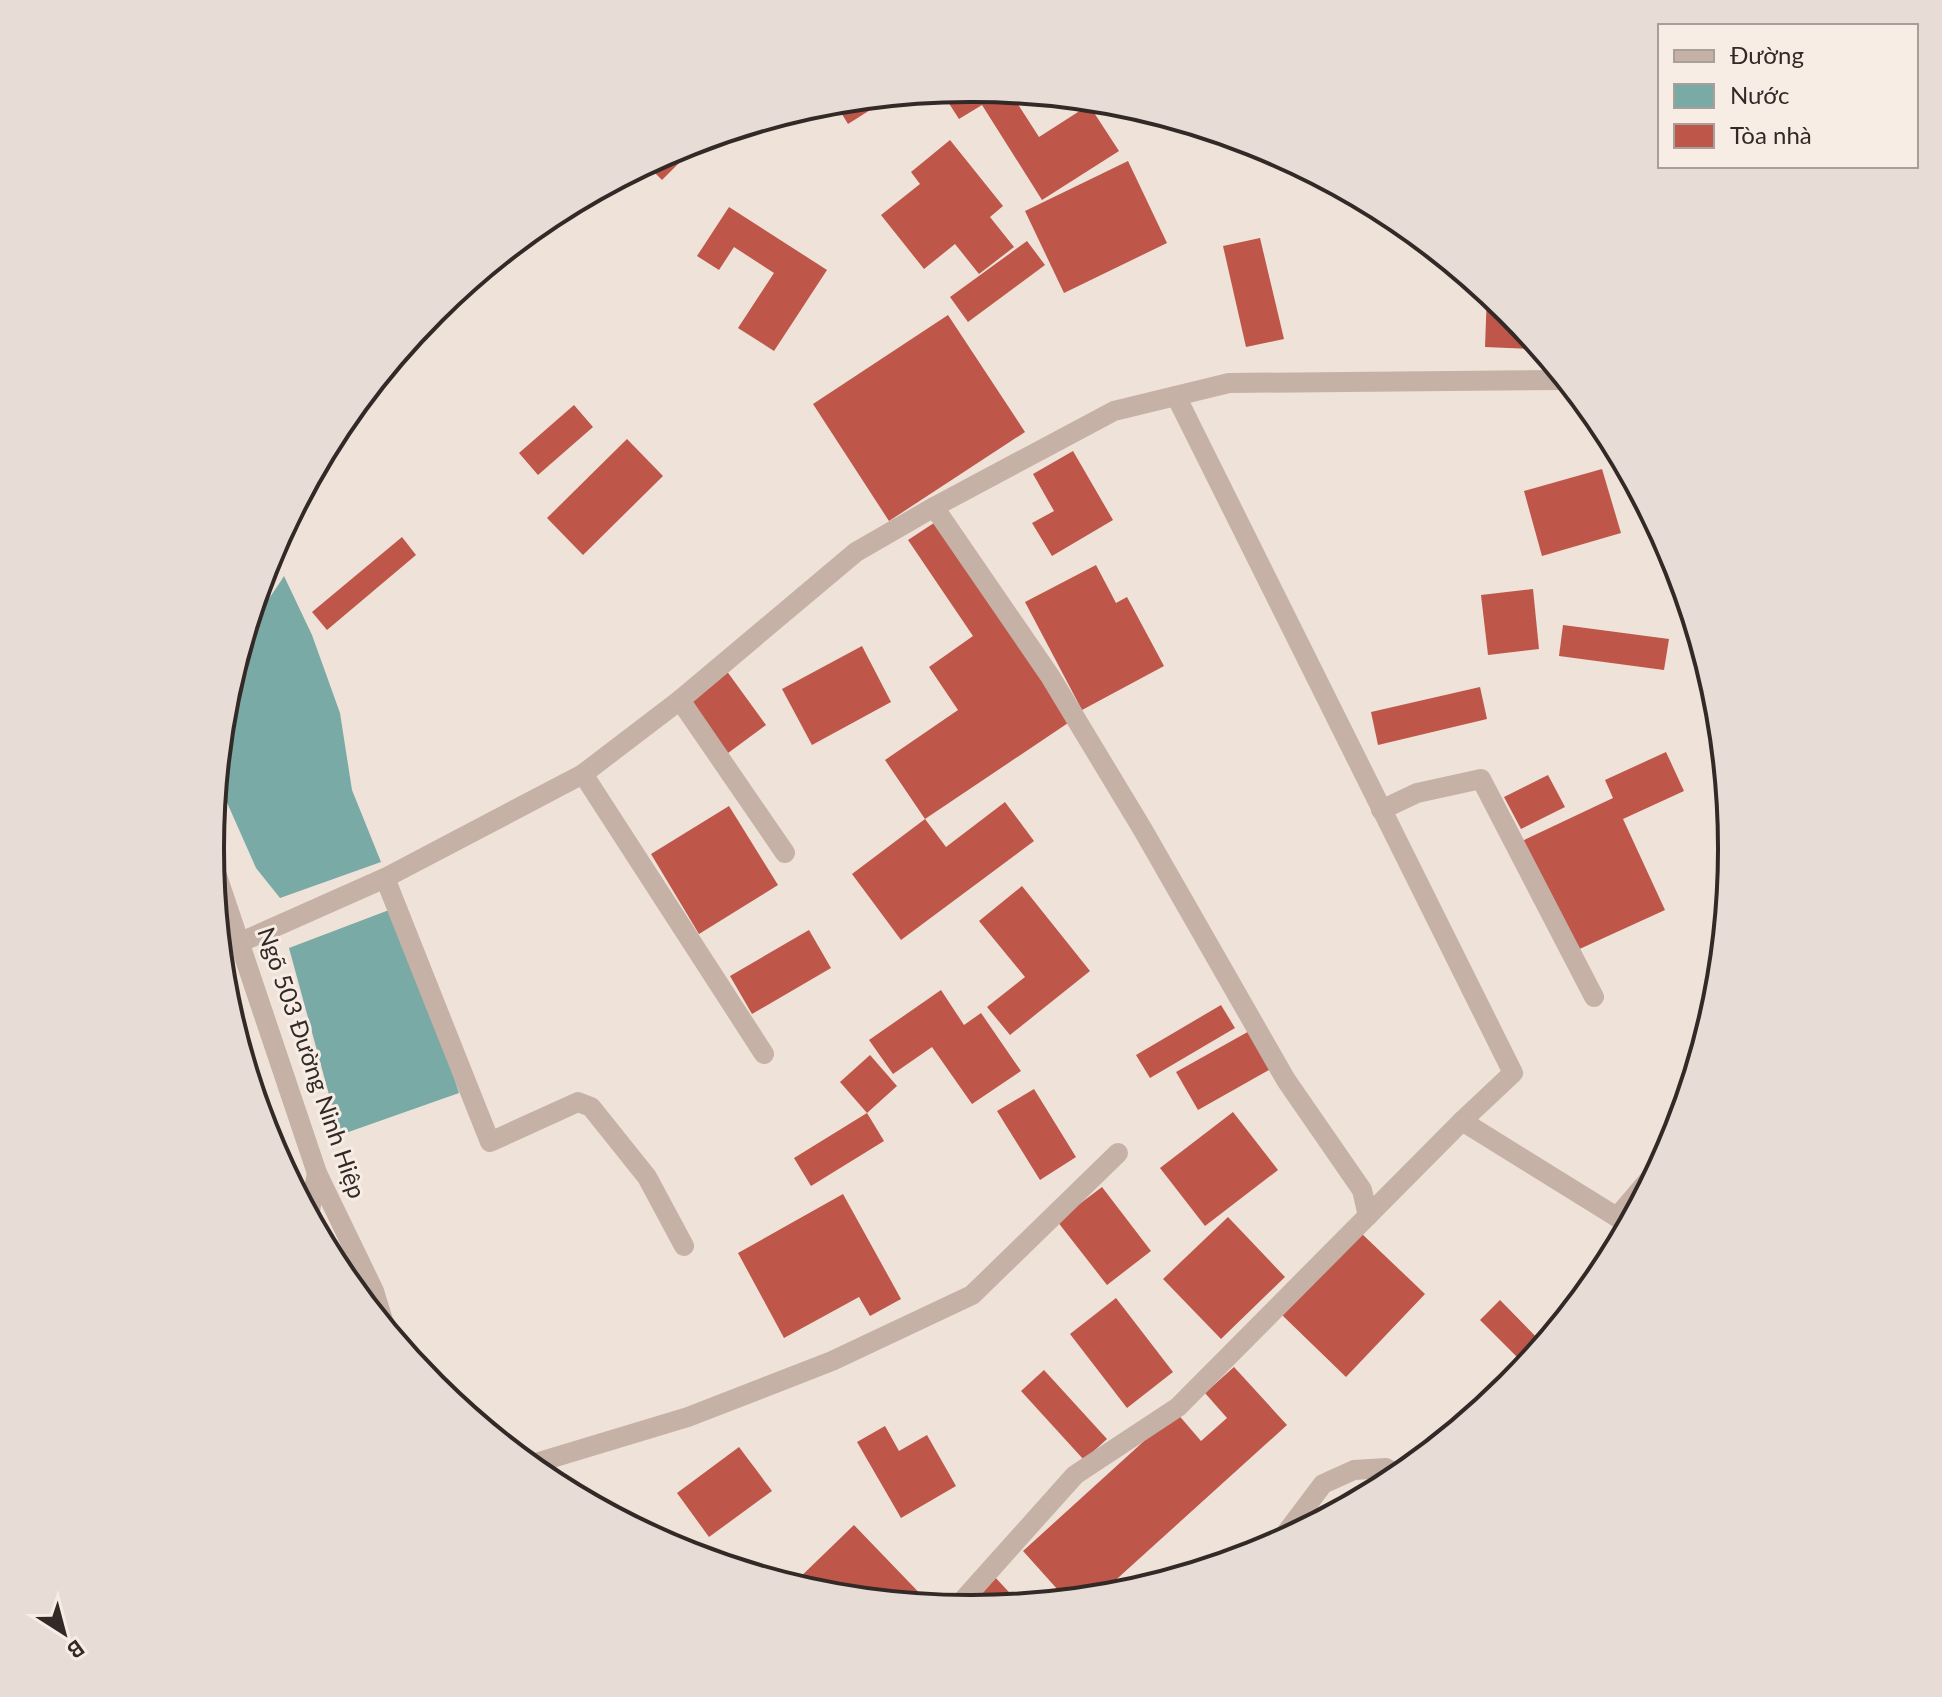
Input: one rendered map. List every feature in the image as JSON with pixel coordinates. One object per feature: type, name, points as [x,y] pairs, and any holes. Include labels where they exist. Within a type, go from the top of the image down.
[{"type":"street","points":[[241,942],[385,878],[583,774],[680,700],[856,552],[1114,411],[1229,383],[1552,380]]},
{"type":"street","points":[[968,1595],[1075,1475],[1178,1407],[1513,1073],[1176,396]]},
{"type":"street","points":[[934,507],[1050,676],[1151,843],[1286,1080],[1362,1190],[1368,1216]]},
{"type":"street","points":[[680,700],[785,853]]},
{"type":"street","points":[[583,774],[764,1054]]},
{"type":"street","points":[[1381,810],[1417,793],[1481,779],[1594,997]]},
{"type":"street","points":[[385,878],[490,1142],[578,1102],[591,1107],[647,1177],[684,1246]]},
{"type":"street","name":"Ngõ 503 Đường Ninh Hiệp","points":[[226,901],[317,1173],[377,1300]]},
{"type":"street","points":[[1462,1121],[1619,1219]]},
{"type":"street","points":[[544,1460],[688,1417],[832,1361],[972,1295],[1118,1153]]},
{"type":"street","points":[[312,1199],[317,1173]]},
{"type":"street","points":[[1295,1521],[1323,1484],[1354,1470],[1387,1469]]},
{"type":"water","points":[[284,576],[312,635],[340,713],[352,790],[381,862],[280,898],[256,868],[226,800],[239,703],[266,604]]},
{"type":"water","points":[[389,910],[440,1032],[459,1093],[340,1135],[289,948]]},
{"type":"building","points":[[949,103],[1018,104],[1039,137],[1081,110],[1094,112],[1119,151],[1042,200],[982,105],[959,119]]},
{"type":"building","points":[[873,108],[848,124],[841,113]]},
{"type":"building","points":[[950,140],[1003,206],[990,217],[1014,247],[979,274],[955,244],[924,269],[881,215],[920,184],[911,172]]},
{"type":"building","points":[[681,161],[662,180],[655,173]]},
{"type":"building","points":[[1128,161],[1167,243],[1064,293],[1025,211]]},
{"type":"building","points":[[729,207],[827,270],[774,351],[738,328],[774,273],[734,247],[719,270],[697,256]]},
{"type":"building","points":[[1260,238],[1284,339],[1246,347],[1223,246]]},
{"type":"building","points":[[1027,241],[1045,265],[968,322],[950,297]]},
{"type":"building","points":[[1486,309],[1525,349],[1485,347]]},
{"type":"building","points":[[948,315],[1025,432],[889,521],[813,404]]},
{"type":"building","points":[[574,405],[593,427],[538,475],[519,453]]},
{"type":"building","points":[[627,439],[663,476],[583,555],[547,518]]},
{"type":"building","points":[[1073,451],[1113,520],[1052,556],[1032,523],[1054,511],[1033,474]]},
{"type":"building","points":[[1602,469],[1621,533],[1542,556],[1524,491]]},
{"type":"building","points":[[937,521],[1071,721],[925,819],[885,760],[958,710],[929,667],[973,636],[908,540]]},
{"type":"building","points":[[402,537],[416,555],[327,630],[312,612]]},
{"type":"building","points":[[1096,565],[1116,603],[1127,597],[1164,666],[1082,710],[1025,602]]},
{"type":"building","points":[[1533,589],[1539,649],[1488,655],[1481,595]]},
{"type":"building","points":[[1563,625],[1669,639],[1664,670],[1559,656]]},
{"type":"building","points":[[862,646],[891,702],[812,745],[782,689]]},
{"type":"building","points":[[726,670],[766,725],[724,756],[684,701]]},
{"type":"building","points":[[1480,687],[1487,719],[1378,745],[1371,712]]},
{"type":"building","points":[[1666,752],[1684,791],[1623,819],[1665,910],[1573,952],[1520,842],[1613,798],[1605,780]]},
{"type":"building","points":[[1548,775],[1565,807],[1521,829],[1504,797]]},
{"type":"building","points":[[1005,802],[1034,841],[901,940],[852,874],[925,819],[946,847]]},
{"type":"building","points":[[729,806],[778,885],[699,934],[651,854]]},
{"type":"building","points":[[1022,886],[1090,971],[1010,1035],[987,1007],[1025,977],[979,921]]},
{"type":"building","points":[[809,930],[831,968],[752,1014],[730,976]]},
{"type":"building","points":[[941,990],[964,1025],[981,1013],[1021,1071],[972,1104],[932,1047],[893,1074],[869,1040]]},
{"type":"building","points":[[1221,1005],[1235,1028],[1150,1078],[1136,1055]]},
{"type":"building","points":[[1253,1029],[1274,1067],[1198,1110],[1176,1072]]},
{"type":"building","points":[[870,1055],[897,1086],[867,1113],[840,1082]]},
{"type":"building","points":[[1034,1089],[1076,1157],[1040,1180],[997,1111]]},
{"type":"building","points":[[1233,1112],[1278,1170],[1205,1226],[1160,1168]]},
{"type":"building","points":[[867,1113],[884,1141],[811,1186],[794,1158]]},
{"type":"building","points":[[1102,1187],[1151,1251],[1107,1285],[1057,1221]]},
{"type":"building","points":[[843,1194],[901,1299],[870,1316],[859,1297],[784,1338],[738,1253]]},
{"type":"building","points":[[1228,1217],[1285,1277],[1221,1339],[1163,1279]]},
{"type":"building","points":[[1360,1232],[1425,1294],[1346,1377],[1282,1315]]},
{"type":"building","points":[[1116,1298],[1173,1372],[1127,1408],[1070,1334]]},
{"type":"building","points":[[1500,1300],[1536,1337],[1517,1357],[1480,1320]]},
{"type":"building","points":[[1234,1367],[1287,1425],[1114,1581],[1058,1590],[1023,1551],[1176,1412],[1201,1441],[1227,1418],[1205,1393]]},
{"type":"building","points":[[1044,1370],[1107,1439],[1084,1460],[1021,1391]]},
{"type":"building","points":[[885,1426],[899,1451],[927,1435],[956,1486],[901,1518],[857,1442]]},
{"type":"building","points":[[739,1447],[772,1491],[709,1537],[677,1493]]},
{"type":"building","points":[[854,1525],[919,1593],[874,1589],[802,1576]]},
{"type":"building","points":[[993,1575],[1010,1593],[971,1595]]}]
